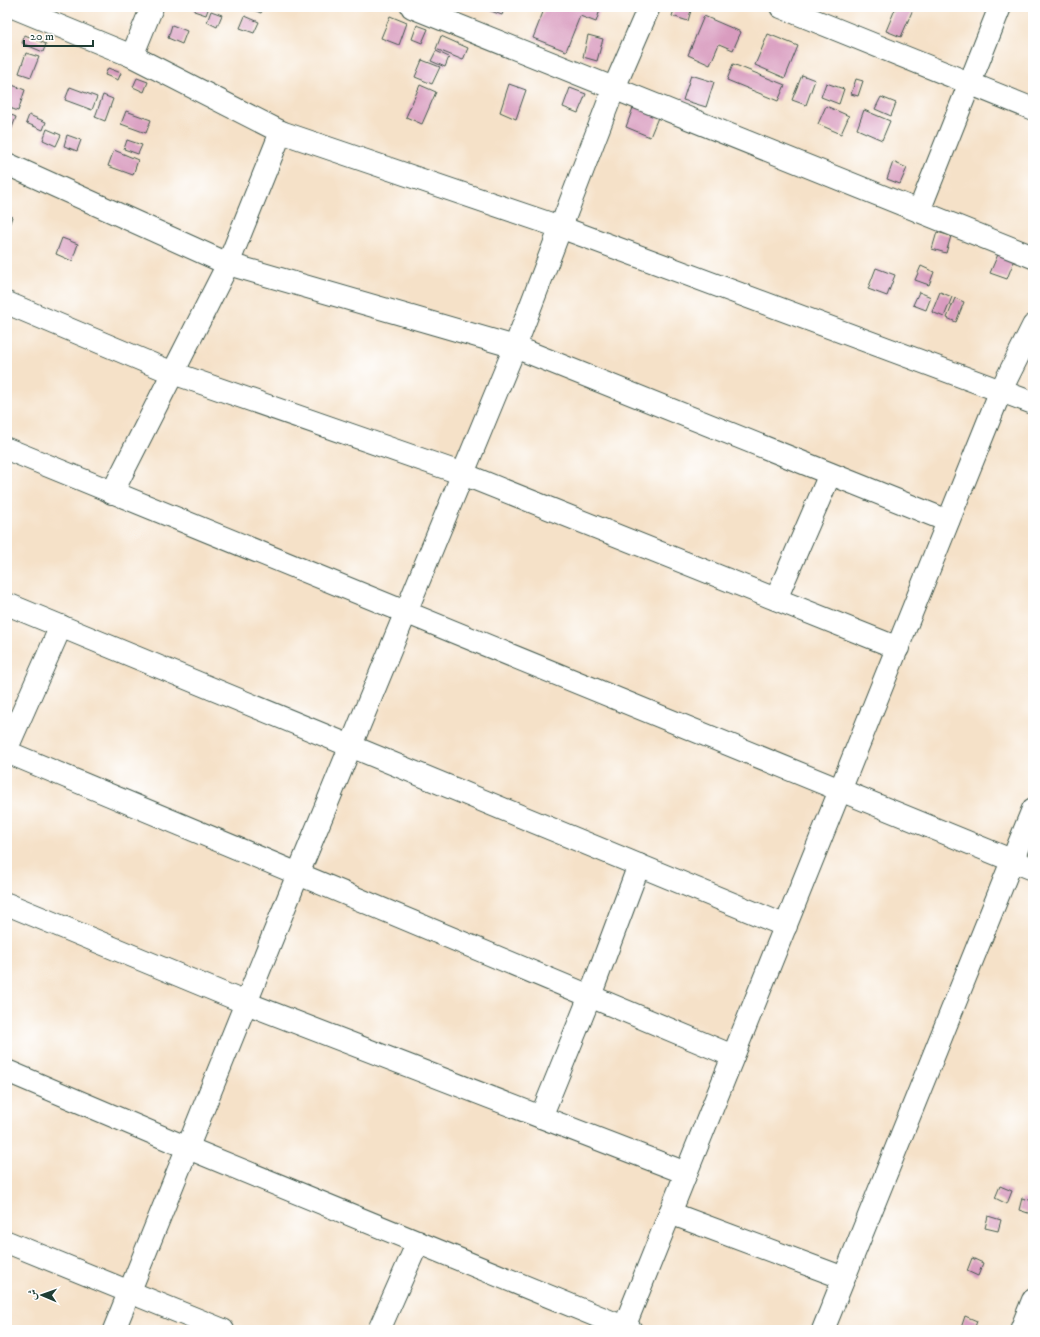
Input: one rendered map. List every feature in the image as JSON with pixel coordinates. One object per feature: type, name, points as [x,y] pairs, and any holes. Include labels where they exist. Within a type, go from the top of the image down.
[{"type":"street","points":[[13,7],[132,56],[282,132],[560,227],[1033,403]]},
{"type":"street","points":[[132,56],[152,7]]},
{"type":"street","points":[[412,7],[1033,257]]},
{"type":"street","points":[[114,1330],[298,874],[407,613],[515,347],[614,88],[649,7]]},
{"type":"street","points":[[781,7],[1033,109]]},
{"type":"street","points":[[919,211],[1000,7]]},
{"type":"street","points":[[112,493],[228,264],[282,132]]},
{"type":"street","points":[[7,164],[228,264],[515,347],[948,521]]},
{"type":"street","points":[[7,304],[173,373],[463,474],[898,648]]},
{"type":"street","points":[[7,1071],[188,1148],[626,1329],[670,1213],[1001,390],[1033,326]]},
{"type":"street","points":[[7,449],[840,791],[1012,861],[1033,868]]},
{"type":"street","points":[[776,599],[830,474]]},
{"type":"street","points":[[7,604],[786,926]]},
{"type":"street","points":[[7,748],[61,626]]},
{"type":"street","points":[[7,752],[733,1056]]},
{"type":"street","points":[[823,1330],[1033,809]]},
{"type":"street","points":[[541,1117],[590,996],[639,865]]},
{"type":"street","points":[[7,904],[246,1003],[686,1173]]},
{"type":"street","points":[[670,1213],[844,1278]]},
{"type":"street","points":[[7,1242],[223,1330]]},
{"type":"street","points":[[379,1330],[418,1242]]},
{"type":"building","points":[[195,7],[209,7],[206,15],[194,11]]},
{"type":"building","points":[[247,7],[264,7],[261,13]]},
{"type":"building","points":[[489,7],[505,7],[502,15],[488,10]]},
{"type":"building","points":[[545,7],[592,7],[600,10],[596,22],[580,16],[566,51],[533,38]]},
{"type":"building","points":[[675,7],[692,7],[688,21],[672,16]]},
{"type":"building","points":[[896,7],[914,7],[901,37],[886,31]]},
{"type":"building","points":[[211,11],[222,15],[217,27],[207,22]]},
{"type":"building","points":[[245,16],[259,22],[254,33],[240,28]]},
{"type":"building","points":[[390,16],[407,23],[399,45],[381,38]]},
{"type":"building","points":[[704,16],[741,32],[733,50],[719,44],[710,65],[688,55]]},
{"type":"building","points":[[172,25],[187,31],[182,44],[168,38]]},
{"type":"building","points":[[417,25],[428,29],[422,43],[412,39]]},
{"type":"building","points":[[768,34],[798,46],[785,78],[755,65]]},
{"type":"building","points":[[25,35],[46,44],[43,52],[22,43]]},
{"type":"building","points":[[588,35],[603,39],[597,61],[583,57]]},
{"type":"building","points":[[441,36],[468,48],[463,60],[436,49]]},
{"type":"building","points":[[436,51],[449,57],[445,67],[431,61]]},
{"type":"building","points":[[26,53],[39,57],[31,77],[19,73]]},
{"type":"building","points":[[422,60],[440,67],[432,84],[415,77]]},
{"type":"building","points":[[733,64],[785,85],[778,101],[727,80]]},
{"type":"building","points":[[108,68],[121,73],[118,80],[105,75]]},
{"type":"building","points":[[691,75],[714,82],[706,107],[683,100]]},
{"type":"building","points":[[802,75],[815,80],[806,105],[792,100]]},
{"type":"building","points":[[137,78],[148,82],[144,92],[133,87]]},
{"type":"building","points":[[856,79],[863,81],[858,96],[851,94]]},
{"type":"building","points":[[7,83],[25,90],[18,111],[7,107]]},
{"type":"building","points":[[826,83],[844,89],[839,104],[821,97]]},
{"type":"building","points":[[509,84],[526,90],[516,119],[500,112]]},
{"type":"building","points":[[420,85],[436,92],[422,124],[406,117]]},
{"type":"building","points":[[70,87],[97,97],[92,110],[65,100]]},
{"type":"building","points":[[570,88],[586,94],[578,113],[563,107]]},
{"type":"building","points":[[103,95],[113,99],[105,121],[95,117]]},
{"type":"building","points":[[881,97],[896,103],[891,116],[875,109]]},
{"type":"building","points":[[634,105],[659,115],[650,137],[626,127]]},
{"type":"building","points":[[826,106],[849,116],[841,134],[818,124]]},
{"type":"building","points":[[864,110],[890,121],[882,140],[857,129]]},
{"type":"building","points":[[126,111],[151,120],[146,133],[121,124]]},
{"type":"building","points":[[7,113],[16,117],[9,136],[7,135]]},
{"type":"building","points":[[29,115],[46,122],[43,130],[26,123]]},
{"type":"building","points":[[47,129],[61,135],[56,146],[43,140]]},
{"type":"building","points":[[67,135],[81,140],[77,151],[64,146]]},
{"type":"building","points":[[127,140],[142,145],[138,154],[124,149]]},
{"type":"building","points":[[114,150],[138,160],[133,175],[108,166]]},
{"type":"building","points":[[893,162],[907,168],[900,184],[887,179]]},
{"type":"building","points":[[7,215],[12,217],[7,231]]},
{"type":"building","points":[[937,232],[951,236],[946,253],[932,249]]},
{"type":"building","points":[[62,238],[78,244],[72,261],[56,254]]},
{"type":"building","points":[[999,252],[1015,258],[1007,279],[990,273]]},
{"type":"building","points":[[921,266],[934,272],[929,285],[915,280]]},
{"type":"building","points":[[876,268],[895,275],[887,296],[868,289]]},
{"type":"building","points":[[919,292],[931,297],[926,310],[913,305]]},
{"type":"building","points":[[940,292],[952,297],[944,317],[932,312]]},
{"type":"building","points":[[955,298],[964,302],[956,322],[947,318]]},
{"type":"building","points":[[1000,1186],[1012,1191],[1007,1204],[995,1198]]},
{"type":"building","points":[[1022,1198],[1033,1201],[1031,1214],[1019,1210]]},
{"type":"building","points":[[988,1216],[1001,1220],[998,1231],[985,1228]]},
{"type":"building","points":[[972,1258],[983,1263],[978,1276],[967,1271]]},
{"type":"building","points":[[965,1316],[977,1321],[974,1330],[961,1328]]}]
